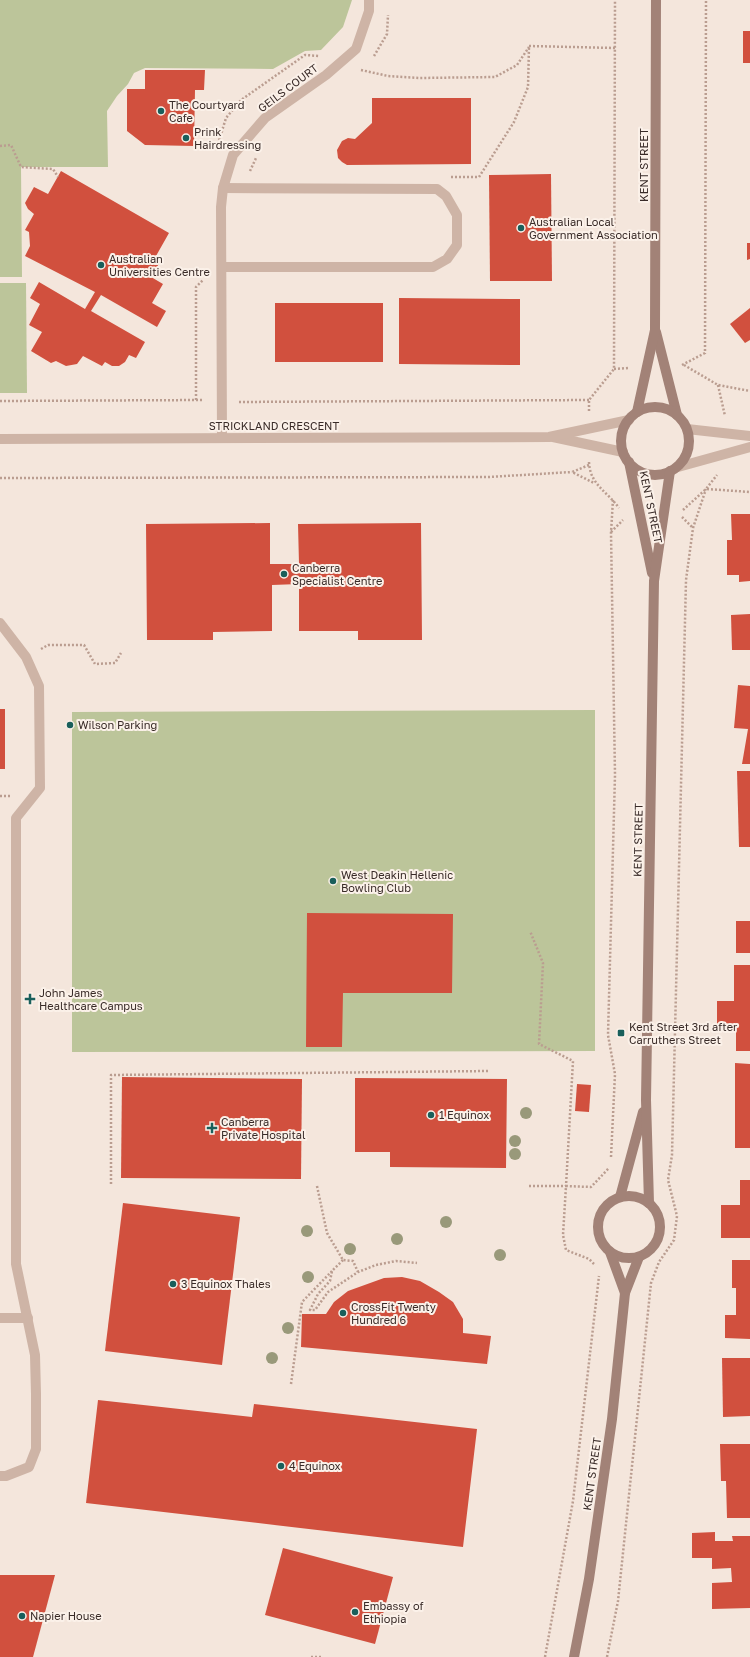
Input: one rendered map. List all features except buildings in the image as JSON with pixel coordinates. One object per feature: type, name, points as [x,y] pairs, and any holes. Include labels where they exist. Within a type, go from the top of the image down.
[{"type":"main road","name":"KENT STREET","points":[[638,412],[655,330],[656,0]]},
{"type":"main road","name":"KENT STREET","points":[[655,330],[677,415]]},
{"type":"main road","points":[[658,407],[668,410],[677,415],[687,429],[689,439],[688,449],[684,458],[674,469],[659,474],[648,474],[638,470],[629,462],[623,452],[621,441],[623,430],[629,420],[638,412],[658,407]]},
{"type":"main road","name":"KENT STREET","points":[[629,462],[654,581]]},
{"type":"main road","name":"KENT STREET","points":[[649,1203],[646,1100],[654,581],[674,469]]},
{"type":"main road","name":"KENT STREET","points":[[620,1197],[646,1100]]},
{"type":"main road","points":[[632,1196],[644,1199],[655,1210],[659,1218],[659,1234],[652,1248],[639,1256],[626,1258],[610,1252],[599,1236],[598,1224],[603,1209],[620,1197],[632,1196]]},
{"type":"main road","name":"KENT STREET","points":[[610,1252],[625,1293]]},
{"type":"main road","name":"KENT STREET","points":[[574,1657],[590,1572],[612,1419],[625,1293],[639,1256]]},
{"type":"street","name":"GEILS COURT","points":[[222,438],[221,207],[223,188],[234,155],[265,118],[326,75],[356,49],[370,11],[370,0]]},
{"type":"street","points":[[222,266],[433,267],[448,259],[457,245],[457,215],[446,196],[437,189],[223,188]]},
{"type":"street","name":"STRICKLAND CRESCENT","points":[[549,437],[629,420]]},
{"type":"street","points":[[687,429],[750,436]]},
{"type":"street","name":"STRICKLAND CRESCENT","points":[[0,439],[549,437],[623,452]]},
{"type":"street","points":[[674,469],[750,448]]},
{"type":"street","points":[[0,624],[26,657],[39,686],[40,710],[40,788],[16,818],[16,1264],[35,1355],[36,1449],[29,1467],[6,1476],[0,1476]]},
{"type":"street","points":[[0,1318],[28,1318]]},
{"type":"path","points":[[0,401],[247,402],[588,400],[614,369],[615,0]]},
{"type":"path","points":[[706,0],[705,353],[684,364],[718,385],[750,391]]},
{"type":"path","points":[[530,46],[615,48]]},
{"type":"path","points":[[361,70],[388,76],[420,78],[495,77],[517,65],[530,46]]},
{"type":"path","points":[[447,177],[478,177],[514,122],[528,87],[530,46]]},
{"type":"path","points":[[0,146],[11,145],[21,167],[53,169],[58,177]]},
{"type":"path","points":[[253,163],[254,172]]},
{"type":"path","points":[[718,385],[726,414]]},
{"type":"path","points":[[0,478],[489,477],[572,472],[589,465],[595,484]]},
{"type":"path","points":[[572,472],[595,484],[613,499],[621,511]]},
{"type":"path","points":[[693,528],[678,514],[706,489],[719,472]]},
{"type":"path","points":[[706,489],[750,492]]},
{"type":"path","points":[[686,580],[693,528],[706,489]]},
{"type":"path","points":[[610,1161],[615,1074],[608,1035],[614,775],[611,533],[613,499]]},
{"type":"path","points":[[611,533],[625,517]]},
{"type":"path","points":[[26,657],[48,645],[84,645],[95,664],[115,663],[121,653]]},
{"type":"path","points":[[0,796],[13,796]]},
{"type":"path","points":[[530,931],[543,963],[539,1044],[573,1061],[563,1235],[566,1250],[589,1259],[600,1269],[573,1501],[545,1657]]},
{"type":"path","points":[[111,1184],[111,1074],[489,1071]]},
{"type":"path","points":[[529,1186],[591,1187],[610,1166]]},
{"type":"path","points":[[317,1186],[327,1233],[344,1260],[353,1262],[358,1272]]},
{"type":"path","points":[[291,1384],[302,1302],[332,1270],[344,1260]]},
{"type":"path","points":[[332,1270],[330,1281],[318,1294],[310,1310],[315,1310],[328,1292],[358,1272],[376,1265],[396,1262],[417,1263]]},
{"type":"path","points":[[312,1657],[322,1657]]},
{"type":"green space","points":[[0,0],[352,0],[343,27],[321,50],[305,51],[273,69],[145,68],[134,73],[128,84],[117,96],[107,111],[108,167],[21,167],[22,277],[0,277]]},
{"type":"green space","points":[[0,283],[26,283],[27,393],[0,393]]},
{"type":"green space","name":"West Deakin Hellenic Bowling Club","points":[[595,710],[595,1051],[72,1052],[72,712]]},
{"type":"place","name":"The Courtyard Cafe","points":[[161,111]]},
{"type":"place","name":"Prink Hairdressing","points":[[186,138]]},
{"type":"place","name":"Australian Local Government Association","points":[[521,228]]},
{"type":"place","name":"Australian Universities Centre","points":[[101,265]]},
{"type":"place","name":"Canberra Specialist Centre","points":[[284,574]]},
{"type":"place","name":"Wilson Parking","points":[[70,725]]},
{"type":"place","name":"West Deakin Hellenic Bowling Club","points":[[333,881]]},
{"type":"place","name":"John James Healthcare Campus","points":[[30,999]]},
{"type":"place","name":"Kent Street 3rd after Carruthers Street","points":[[621,1033]]},
{"type":"place","name":"1 Equinox","points":[[431,1115]]},
{"type":"place","name":"Canberra Private Hospital","points":[[212,1128]]},
{"type":"place","name":"3 Equinox Thales","points":[[173,1284]]},
{"type":"place","name":"CrossFit Twenty Hundred 6","points":[[343,1313]]},
{"type":"place","name":"4 Equinox","points":[[281,1466]]},
{"type":"place","name":"Embassy of Ethiopia","points":[[355,1612]]},
{"type":"place","name":"Napier House","points":[[22,1616]]}]
